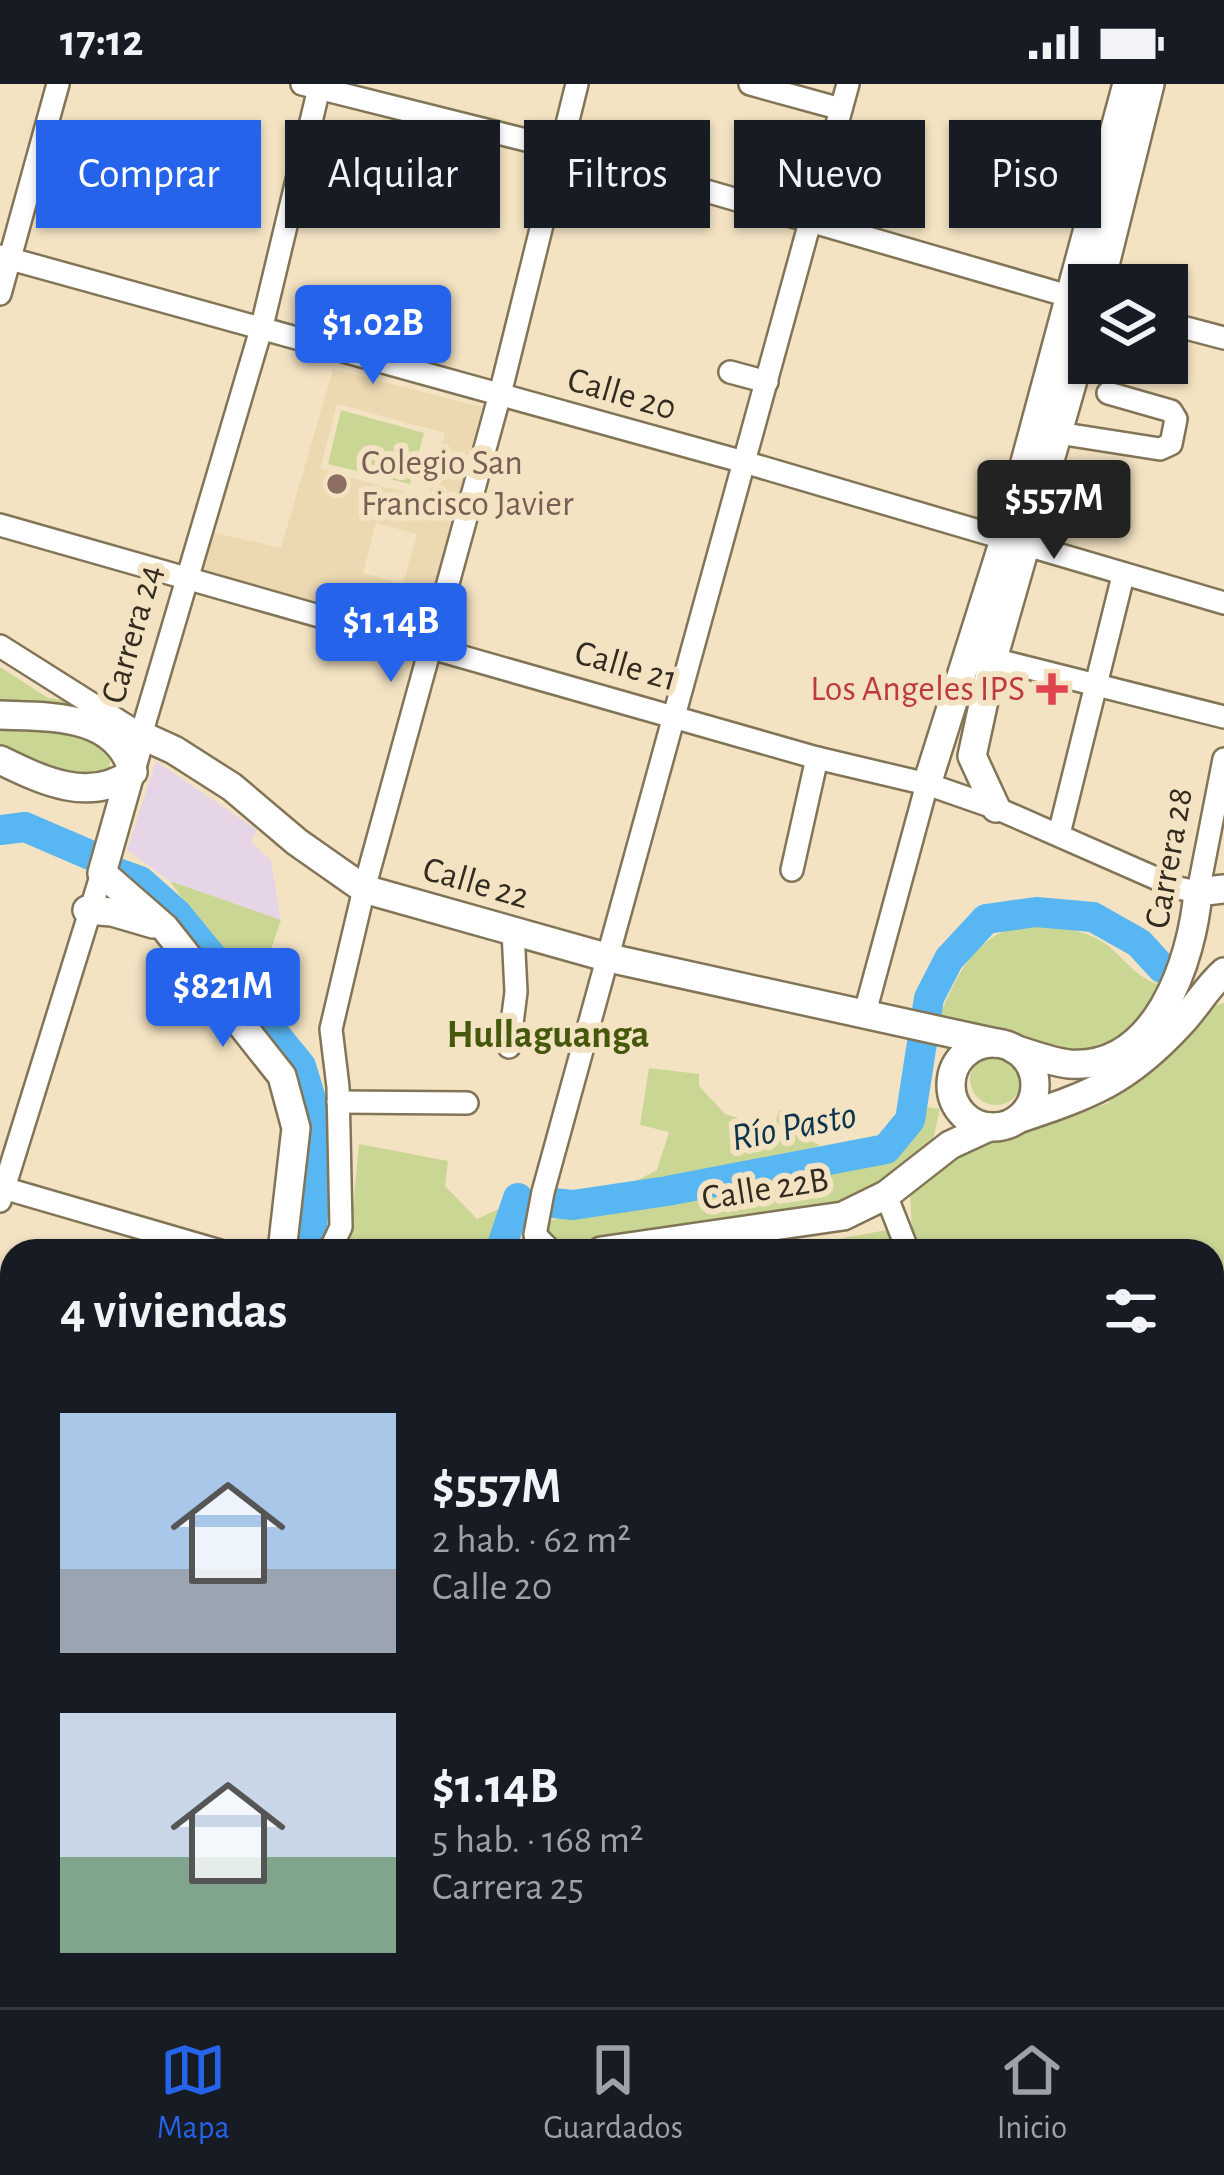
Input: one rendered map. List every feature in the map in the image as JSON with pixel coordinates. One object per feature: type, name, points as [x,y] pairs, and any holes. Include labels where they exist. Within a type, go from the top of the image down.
[{"type":"main road","points":[[1088,264],[1127,84]]},
{"type":"main road","points":[[1105,264],[1150,84]]},
{"type":"main road","points":[[996,808],[972,756],[1015,543],[1068,344]]},
{"type":"main road","points":[[927,784],[1072,384]]},
{"type":"main road","points":[[0,715],[60,717],[141,735]]},
{"type":"main road","points":[[64,787],[113,787],[133,772],[119,743],[106,730]]},
{"type":"main road","name":"Carrera 24","points":[[103,871],[141,735]]},
{"type":"main road","name":"Calle 22","points":[[141,735],[232,787],[297,842],[364,889],[609,958],[1068,1064],[1101,1061],[1131,1048],[1167,1020],[1183,968]]},
{"type":"main road","points":[[0,760],[108,807],[115,832]]},
{"type":"main road","points":[[103,871],[165,928],[272,1061],[292,1100],[296,1128],[283,1239]]},
{"type":"main road","name":"Carrera 28","points":[[1183,968],[1211,891]]},
{"type":"main road","points":[[87,910],[112,911],[165,928]]},
{"type":"main road","points":[[1018,1119],[1035,1090],[1026,1059],[1005,1046],[969,1051],[952,1075],[951,1089],[963,1115],[989,1127],[1018,1119],[1114,1083],[1167,1020],[1220,976]]},
{"type":"main road","name":"Calle 22B","points":[[684,1239],[843,1216],[886,1195],[950,1145],[989,1127]]},
{"type":"street","points":[[0,293],[4,257],[58,84]]},
{"type":"street","points":[[566,120],[577,84]]},
{"type":"street","points":[[750,84],[841,109]]},
{"type":"street","points":[[838,120],[848,84]]},
{"type":"street","points":[[314,86],[524,139]]},
{"type":"street","name":"Carrera 24","points":[[141,735],[262,326],[314,86]]},
{"type":"street","points":[[334,1239],[341,1227],[331,1029],[364,889],[500,394],[539,228]]},
{"type":"street","points":[[543,1239],[543,1192],[810,228]]},
{"type":"street","points":[[839,228],[1068,295]]},
{"type":"street","name":"Calle 20","points":[[4,257],[744,462],[1224,603]]},
{"type":"street","points":[[1188,328],[1224,338]]},
{"type":"street","points":[[730,372],[766,382]]},
{"type":"street","points":[[1058,433],[1160,449],[1171,444],[1176,419],[1171,411],[1108,393]]},
{"type":"street","name":"Calle 21","points":[[0,525],[673,718],[927,784],[1059,834],[1178,888],[1211,891]]},
{"type":"street","points":[[1059,834],[1123,576]]},
{"type":"street","name":"Calle 22","points":[[0,646],[141,735]]},
{"type":"street","points":[[993,659],[1224,717]]},
{"type":"street","points":[[864,1016],[927,784],[955,777],[972,756]]},
{"type":"street","points":[[792,870],[817,758]]},
{"type":"street","name":"Carrera 28","points":[[1211,891],[1224,759]]},
{"type":"street","name":"Carrera 24","points":[[2,1191],[103,871]]},
{"type":"street","points":[[509,1047],[516,992],[513,931]]},
{"type":"street","points":[[338,1102],[467,1103]]},
{"type":"street","points":[[2,1191],[176,1239]]},
{"type":"street","points":[[886,1195],[903,1239]]},
{"type":"shaded area","name":"Colegio San Francisco Javier","points":[[333,369],[482,407],[424,629],[202,572],[212,532],[281,548]],"holes":[[[337,404],[445,433],[428,499],[320,469]],[[376,523],[417,534],[403,584],[363,573]]]},
{"type":"shaded area","points":[[156,761],[257,830],[251,842],[271,860],[281,920],[170,881],[127,850]]},
{"type":"green space","points":[[341,410],[424,433],[410,484],[328,464]]},
{"type":"green space","points":[[0,667],[48,698],[77,702],[85,708],[0,709]]},
{"type":"green space","points":[[0,720],[89,732],[113,750],[108,772],[83,780],[0,748]]},
{"type":"green space","points":[[170,881],[281,920],[263,973],[275,983],[276,1015],[209,937]]},
{"type":"green space","points":[[1032,923],[1070,929],[1102,941],[1142,976],[1164,986],[1137,1024],[1110,1048],[1064,1054],[938,1019],[972,956],[996,935]]},
{"type":"green space","points":[[1224,1003],[1224,1239],[913,1239],[910,1187],[948,1156],[1109,1103],[1114,1083],[1190,1013]]},
{"type":"green space","points":[[996,1053],[1014,1061],[1022,1079],[1014,1097],[996,1105],[978,1097],[970,1079],[978,1061]]},
{"type":"green space","points":[[649,1068],[699,1074],[699,1086],[725,1114],[774,1128],[779,1110],[802,1116],[797,1134],[820,1145],[732,1175],[638,1180],[657,1170],[669,1132],[640,1125]]},
{"type":"green space","points":[[913,1105],[940,1109],[931,1148],[887,1186],[841,1208],[631,1239],[549,1239],[548,1221],[886,1149],[910,1120]]},
{"type":"green space","points":[[359,1144],[448,1161],[445,1186],[477,1219],[507,1205],[509,1216],[499,1239],[350,1239]]},
{"type":"green space","points":[[892,1229],[895,1239],[838,1239]]},
{"type":"waterway","name":"Río Pasto","points":[[0,830],[25,827],[90,855]]},
{"type":"waterway","name":"Río Pasto","points":[[118,873],[140,881],[177,914],[301,1066],[318,1122],[312,1239]]},
{"type":"waterway","name":"Río Pasto","points":[[553,1203],[573,1205],[667,1191],[886,1149],[910,1120],[929,998],[949,959],[986,919],[1036,912],[1093,917],[1139,943],[1162,968]]},
{"type":"waterway","name":"Río Pasto","points":[[504,1239],[518,1198]]},
{"type":"place","name":"Colegio San Francisco Javier","points":[[337,484]]},
{"type":"place","name":"Los Angeles IPS","points":[[1052,689]]},
{"type":"district","name":"Hullaguanga","points":[[548,1035]]}]
